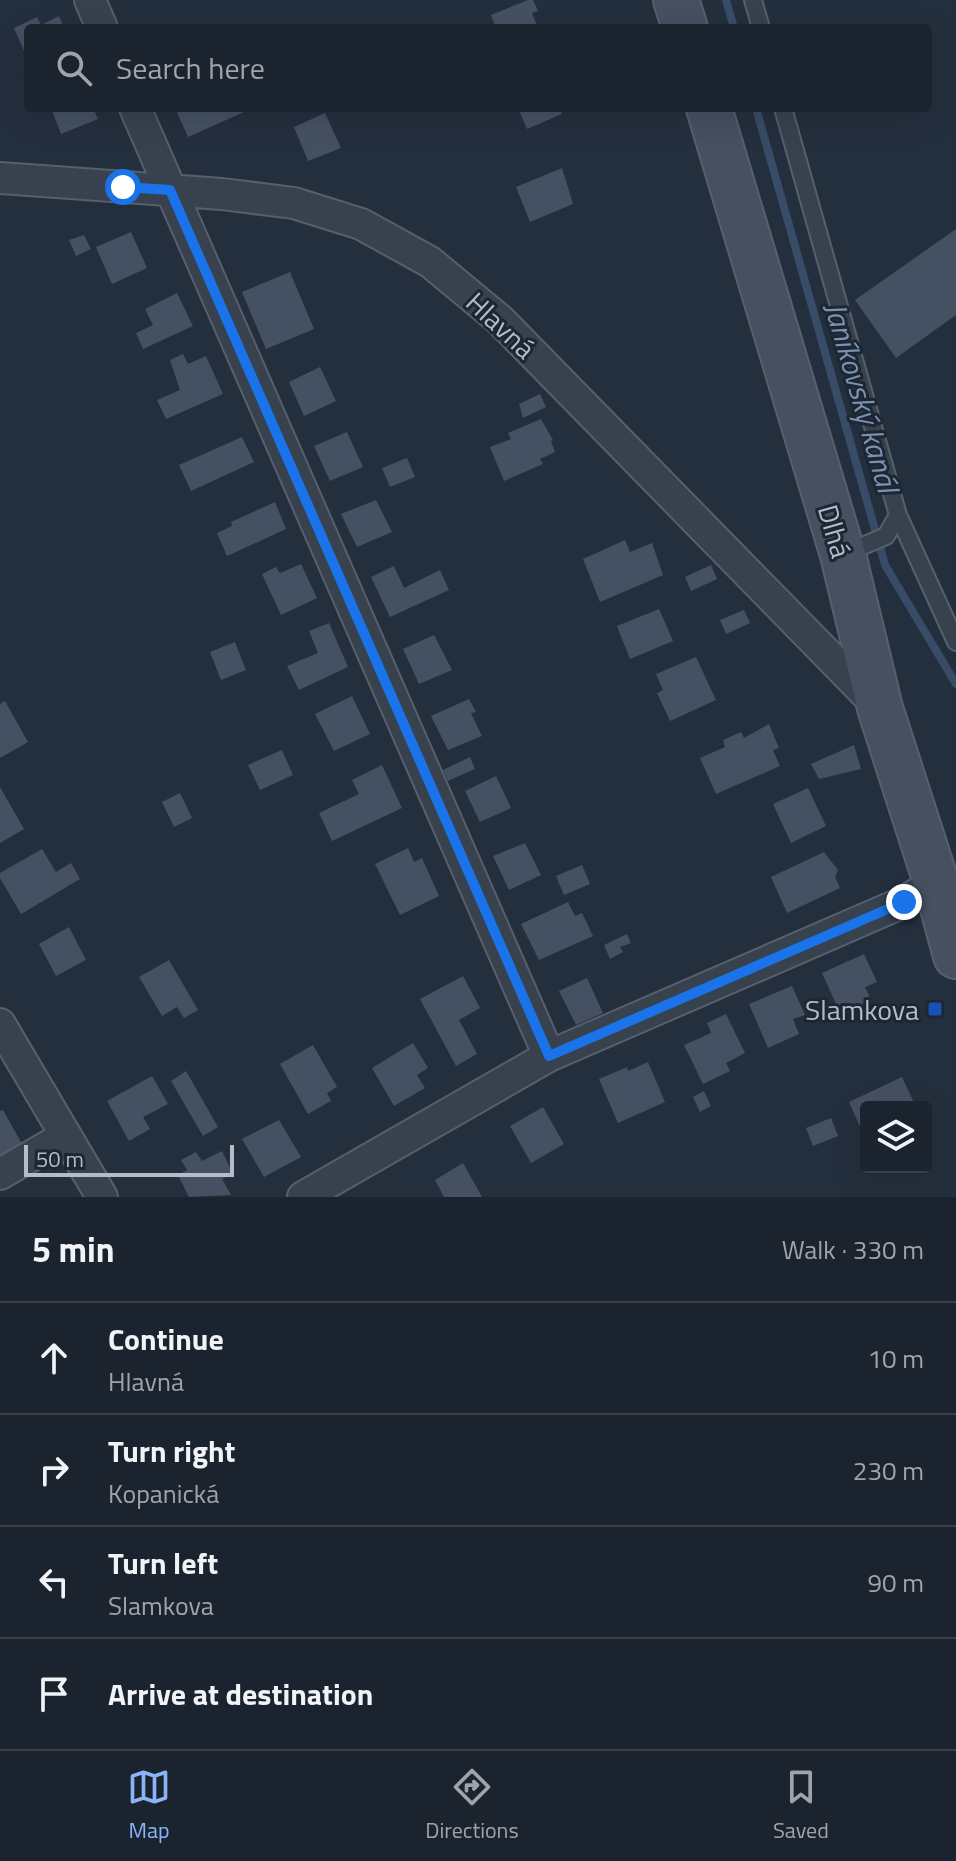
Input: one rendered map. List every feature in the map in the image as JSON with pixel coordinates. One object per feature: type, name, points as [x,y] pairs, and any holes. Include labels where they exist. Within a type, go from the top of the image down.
[{"type":"street","points":[[90,0],[100,24]]},
{"type":"street","points":[[676,0],[684,24]]},
{"type":"street","points":[[137,112],[549,1056]]},
{"type":"street","name":"Dlhá","points":[[710,112],[855,549],[880,708],[941,878],[956,956]]},
{"type":"street","name":"Hlavná","points":[[0,178],[266,199],[325,211],[361,224],[430,262],[500,320],[880,708]]},
{"type":"street","points":[[303,1197],[549,1056],[904,902],[941,878]]},
{"type":"street","points":[[0,1024],[102,1197]]},
{"type":"street","points":[[0,1174],[66,1136]]},
{"type":"lane","points":[[753,0],[760,24]]},
{"type":"lane","points":[[784,112],[898,515],[956,642]]},
{"type":"lane","points":[[855,549],[886,536],[898,515]]},
{"type":"building","points":[[528,0],[533,0],[538,11],[532,13],[536,24],[494,24],[491,15]]},
{"type":"building","points":[[59,16],[62,24],[43,24]]},
{"type":"building","points":[[37,17],[40,24],[24,24],[24,51],[14,28]]},
{"type":"building","points":[[53,112],[95,112],[98,119],[61,134]]},
{"type":"building","points":[[177,112],[244,112],[188,137]]},
{"type":"building","points":[[520,112],[562,114],[527,129]]},
{"type":"building","points":[[325,113],[341,148],[308,161],[294,127]]},
{"type":"building","points":[[562,168],[573,204],[530,222],[516,187]]},
{"type":"building","points":[[956,229],[956,315],[896,358],[855,300]]},
{"type":"building","points":[[131,232],[147,268],[112,284],[96,247]]},
{"type":"building","points":[[84,235],[91,249],[76,256],[69,240]]},
{"type":"building","points":[[290,272],[314,329],[266,349],[242,292]]},
{"type":"building","points":[[177,293],[193,326],[143,349],[136,333],[153,325],[145,309]]},
{"type":"building","points":[[183,354],[188,364],[206,356],[223,394],[166,419],[157,400],[180,390],[170,360]]},
{"type":"building","points":[[320,367],[336,401],[304,416],[289,382]]},
{"type":"building","points":[[540,394],[546,407],[523,418],[519,404]]},
{"type":"building","points":[[541,419],[553,440],[555,452],[540,459],[543,464],[504,481],[490,447],[511,439],[508,433]]},
{"type":"building","points":[[347,432],[363,467],[330,481],[314,446]]},
{"type":"building","points":[[242,437],[254,462],[191,491],[179,465]]},
{"type":"building","points":[[407,458],[415,477],[390,487],[382,468]]},
{"type":"building","points":[[376,500],[392,532],[357,547],[341,514]]},
{"type":"building","points":[[275,502],[286,529],[227,556],[217,533],[232,526],[231,522]]},
{"type":"building","points":[[625,540],[630,552],[652,543],[663,575],[600,602],[583,559]]},
{"type":"building","points":[[301,564],[317,598],[281,615],[262,574],[276,567],[280,573]]},
{"type":"building","points":[[711,565],[717,579],[691,591],[685,577]]},
{"type":"building","points":[[394,566],[404,588],[440,570],[449,590],[390,617],[371,577]]},
{"type":"building","points":[[659,609],[673,641],[630,659],[617,626]]},
{"type":"building","points":[[744,610],[750,623],[726,634],[720,620]]},
{"type":"building","points":[[329,623],[348,667],[299,690],[287,666],[318,653],[309,631]]},
{"type":"building","points":[[434,635],[452,670],[419,684],[403,649]]},
{"type":"building","points":[[235,642],[246,670],[221,680],[210,652]]},
{"type":"building","points":[[696,657],[716,700],[670,721],[657,693],[663,690],[656,674]]},
{"type":"building","points":[[352,696],[370,734],[334,751],[315,714]]},
{"type":"building","points":[[469,699],[476,712],[471,713],[482,736],[448,750],[431,716]]},
{"type":"building","points":[[5,701],[28,742],[0,758],[0,704]]},
{"type":"building","points":[[769,724],[779,748],[773,750],[780,766],[716,794],[700,758],[725,747],[723,740],[741,732],[744,738]]},
{"type":"building","points":[[854,745],[861,769],[819,779],[811,764]]},
{"type":"building","points":[[282,750],[293,775],[260,790],[248,765]]},
{"type":"building","points":[[470,757],[475,769],[448,781],[443,770]]},
{"type":"building","points":[[382,765],[402,808],[332,841],[319,813],[359,794],[352,780]]},
{"type":"building","points":[[496,776],[511,808],[480,822],[465,791]]},
{"type":"building","points":[[0,787],[24,829],[0,843]]},
{"type":"building","points":[[808,788],[826,826],[791,843],[773,804]]},
{"type":"building","points":[[180,793],[192,818],[174,827],[162,802]]},
{"type":"building","points":[[525,843],[541,875],[509,890],[493,856]]},
{"type":"building","points":[[408,848],[414,862],[422,858],[439,896],[400,915],[375,864]]},
{"type":"building","points":[[42,849],[56,872],[71,863],[80,879],[21,914],[0,873]]},
{"type":"building","points":[[824,852],[838,870],[835,877],[840,888],[787,913],[771,877]]},
{"type":"building","points":[[582,865],[590,884],[564,895],[556,876]]},
{"type":"building","points":[[568,902],[575,916],[582,913],[593,936],[539,960],[521,924]]},
{"type":"building","points":[[69,927],[86,960],[56,976],[39,944]]},
{"type":"building","points":[[627,934],[631,943],[620,947],[623,952],[610,959],[604,945]]},
{"type":"building","points":[[864,954],[877,982],[865,987],[872,1002],[841,1015],[822,973]]},
{"type":"building","points":[[169,960],[198,1010],[184,1018],[177,1007],[162,1016],[139,977]]},
{"type":"building","points":[[463,976],[480,1008],[459,1020],[477,1054],[456,1066],[420,999]]},
{"type":"building","points":[[587,978],[603,1013],[576,1025],[559,991]]},
{"type":"building","points":[[792,986],[805,1015],[793,1019],[799,1034],[768,1048],[749,1004]]},
{"type":"building","points":[[726,1014],[745,1053],[726,1063],[730,1071],[703,1084],[684,1045],[711,1033],[707,1023]]},
{"type":"building","points":[[413,1043],[428,1068],[417,1075],[425,1088],[394,1106],[372,1068]]},
{"type":"building","points":[[313,1045],[337,1087],[327,1093],[331,1101],[308,1114],[280,1064]]},
{"type":"building","points":[[648,1062],[665,1102],[618,1123],[599,1079]]},
{"type":"building","points":[[186,1071],[218,1127],[203,1136],[171,1081]]},
{"type":"building","points":[[152,1076],[168,1104],[143,1117],[150,1129],[129,1141],[107,1101]]},
{"type":"building","points":[[902,1077],[913,1101],[860,1101],[860,1127],[849,1102]]},
{"type":"building","points":[[704,1091],[711,1106],[700,1112],[693,1097]]},
{"type":"building","points":[[543,1107],[564,1144],[531,1163],[510,1126]]},
{"type":"building","points":[[3,1110],[22,1144],[0,1157],[0,1111]]},
{"type":"building","points":[[831,1118],[838,1136],[813,1146],[806,1128]]},
{"type":"building","points":[[279,1120],[301,1157],[264,1177],[242,1139]]},
{"type":"building","points":[[222,1151],[233,1174],[222,1179],[231,1195],[189,1197],[178,1175],[187,1170],[181,1160],[196,1152],[202,1161]]},
{"type":"building","points":[[463,1163],[482,1197],[444,1197],[435,1180]]},
{"type":"waterway","name":"Janíkovský kanál","points":[[726,0],[733,24]]},
{"type":"waterway","name":"Janíkovský kanál","points":[[757,112],[885,565],[956,684]]},
{"type":"place","name":"Slamkova","points":[[935,1009]]},
{"type":"route","points":[[123,187],[170,190],[549,1056],[904,902]]}]
